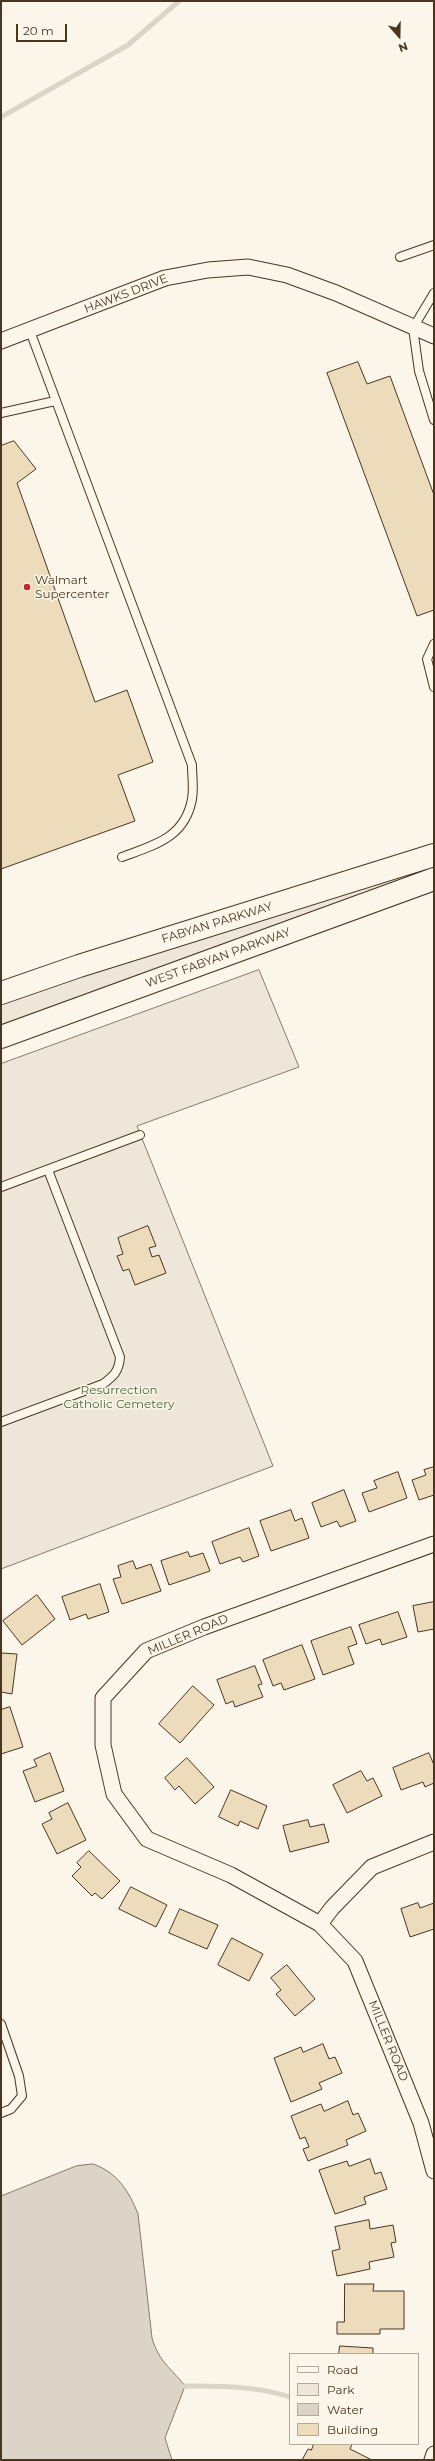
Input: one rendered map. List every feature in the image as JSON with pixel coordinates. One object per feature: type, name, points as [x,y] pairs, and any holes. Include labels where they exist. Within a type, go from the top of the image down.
[{"type":"main road","name":"FABYAN PARKWAY","points":[[1,993],[79,966],[434,855]]},
{"type":"main road","name":"WEST FABYAN PARKWAY","points":[[1,1037],[434,879]]},
{"type":"street","name":"HAWKS DRIVE","points":[[1,341],[165,278],[208,270],[248,267],[287,276],[336,293],[434,336]]},
{"type":"street","name":"MILLER ROAD","points":[[434,1544],[204,1627],[146,1652],[103,1698],[103,1745],[114,1794],[148,1838],[231,1875],[320,1924],[355,1961],[427,2121],[434,2171]]},
{"type":"street","points":[[320,1924],[332,1908],[372,1867],[434,1842]]},
{"type":"street","points":[[432,2460],[434,2454]]},
{"type":"lane","points":[[400,256],[434,245]]},
{"type":"lane","points":[[434,293],[413,328],[418,371],[434,420]]},
{"type":"lane","points":[[30,331],[192,765],[192,799],[180,829],[159,844],[122,857]]},
{"type":"lane","points":[[1,413],[55,400]]},
{"type":"lane","points":[[434,644],[427,659],[434,687]]},
{"type":"lane","points":[[1,1187],[140,1136]]},
{"type":"lane","points":[[1,1422],[103,1384],[114,1376],[119,1367],[120,1357],[48,1170]]},
{"type":"lane","points":[[1,2024],[19,2076],[22,2096],[11,2109],[1,2113]]},
{"type":"green space","points":[[434,864],[434,872],[1,1028],[1,998]]},
{"type":"green space","name":"Resurrection Catholic Cemetery","points":[[259,970],[299,1067],[137,1126],[273,1466],[1,1569],[1,1064]]},
{"type":"water","points":[[93,2164],[109,2172],[121,2183],[131,2198],[138,2214],[152,2338],[162,2359],[185,2386],[165,2438],[172,2460],[1,2460],[1,2196],[76,2166]]},
{"type":"building","points":[[358,362],[367,384],[390,376],[434,495],[434,610],[417,616],[327,373]]},
{"type":"building","name":"Walmart Supercenter","points":[[14,441],[36,469],[17,483],[95,702],[127,690],[153,762],[118,775],[135,821],[1,869],[1,446]]},
{"type":"building","points":[[148,1226],[156,1246],[149,1248],[152,1257],[159,1255],[166,1273],[135,1285],[129,1269],[123,1271],[117,1256],[123,1254],[118,1238]]},
{"type":"building","points":[[434,1467],[434,1495],[419,1500],[412,1480],[426,1475],[424,1470]]},
{"type":"building","points":[[398,1472],[407,1498],[369,1512],[362,1493],[377,1488],[374,1481]]},
{"type":"building","points":[[344,1490],[356,1521],[340,1527],[337,1521],[321,1527],[312,1503]]},
{"type":"building","points":[[291,1510],[295,1521],[302,1518],[309,1538],[271,1551],[260,1521]]},
{"type":"building","points":[[249,1528],[259,1556],[243,1562],[240,1557],[220,1564],[212,1542]]},
{"type":"building","points":[[188,1552],[190,1557],[203,1553],[210,1571],[169,1585],[161,1561]]},
{"type":"building","points":[[133,1561],[136,1569],[151,1564],[161,1591],[122,1604],[113,1579],[121,1577],[118,1566]]},
{"type":"building","points":[[100,1584],[109,1612],[88,1619],[86,1614],[70,1620],[62,1597]]},
{"type":"building","points":[[37,1595],[55,1619],[22,1645],[3,1621]]},
{"type":"building","points":[[434,1602],[434,1629],[418,1632],[413,1606]]},
{"type":"building","points":[[398,1612],[407,1637],[382,1645],[380,1639],[366,1644],[359,1625]]},
{"type":"building","points":[[351,1627],[357,1644],[348,1647],[354,1664],[323,1675],[311,1641]]},
{"type":"building","points":[[302,1645],[315,1679],[284,1690],[281,1683],[273,1686],[263,1660]]},
{"type":"building","points":[[1,1653],[17,1654],[12,1694],[1,1692]]},
{"type":"building","points":[[255,1666],[262,1684],[258,1685],[263,1697],[235,1707],[233,1701],[226,1704],[217,1680]]},
{"type":"building","points":[[193,1686],[214,1705],[180,1743],[159,1724]]},
{"type":"building","points":[[10,1707],[23,1747],[1,1754],[1,1710]]},
{"type":"building","points":[[50,1753],[64,1791],[35,1802],[23,1771],[37,1766],[34,1760]]},
{"type":"building","points":[[429,1753],[434,1765],[434,1783],[425,1787],[423,1782],[401,1790],[393,1768]]},
{"type":"building","points":[[187,1758],[214,1787],[195,1804],[179,1786],[175,1790],[165,1778]]},
{"type":"building","points":[[361,1771],[367,1781],[373,1778],[382,1796],[347,1813],[333,1785]]},
{"type":"building","points":[[231,1790],[267,1806],[258,1829],[240,1821],[238,1826],[219,1817]]},
{"type":"building","points":[[68,1803],[86,1840],[57,1854],[42,1824],[52,1819],[49,1813]]},
{"type":"building","points":[[308,1820],[310,1827],[324,1824],[329,1842],[290,1852],[283,1826]]},
{"type":"building","points":[[89,1851],[120,1881],[102,1899],[95,1893],[92,1896],[72,1876],[81,1867],[77,1863]]},
{"type":"building","points":[[131,1887],[167,1905],[156,1927],[119,1909]]},
{"type":"building","points":[[418,1903],[420,1908],[434,1903],[434,1929],[410,1937],[401,1909]]},
{"type":"building","points":[[180,1909],[218,1925],[207,1949],[169,1933]]},
{"type":"building","points":[[232,1938],[263,1954],[249,1981],[218,1965]]},
{"type":"building","points":[[287,1965],[315,1999],[295,2016],[276,1994],[281,1990],[271,1978]]},
{"type":"building","points":[[323,2044],[329,2059],[335,2057],[342,2073],[319,2083],[322,2089],[291,2102],[274,2058],[301,2047],[303,2052]]},
{"type":"building","points":[[348,2101],[353,2115],[358,2113],[366,2131],[346,2140],[348,2145],[308,2161],[303,2149],[309,2147],[305,2137],[300,2139],[291,2116],[321,2104],[324,2111]]},
{"type":"building","points":[[370,2159],[375,2174],[381,2172],[387,2189],[364,2197],[366,2204],[335,2214],[319,2170],[347,2161],[349,2166]]},
{"type":"building","points":[[369,2220],[370,2229],[393,2225],[396,2242],[391,2243],[394,2257],[369,2262],[370,2269],[337,2276],[332,2251],[340,2249],[335,2227]]},
{"type":"building","points":[[345,2284],[374,2284],[373,2291],[404,2291],[404,2329],[380,2329],[380,2334],[337,2334],[337,2322],[344,2322]]},
{"type":"building","points":[[340,2346],[373,2348],[373,2353],[339,2353]]},
{"type":"building","points":[[314,2445],[352,2445],[350,2449],[372,2460],[302,2460],[308,2449],[311,2450]]},
{"type":"waterway","points":[[1,117],[128,45],[179,1]]},
{"type":"waterway","points":[[185,2386],[252,2389],[289,2397]]},
{"type":"place","name":"Walmart Supercenter","points":[[27,587]]}]
